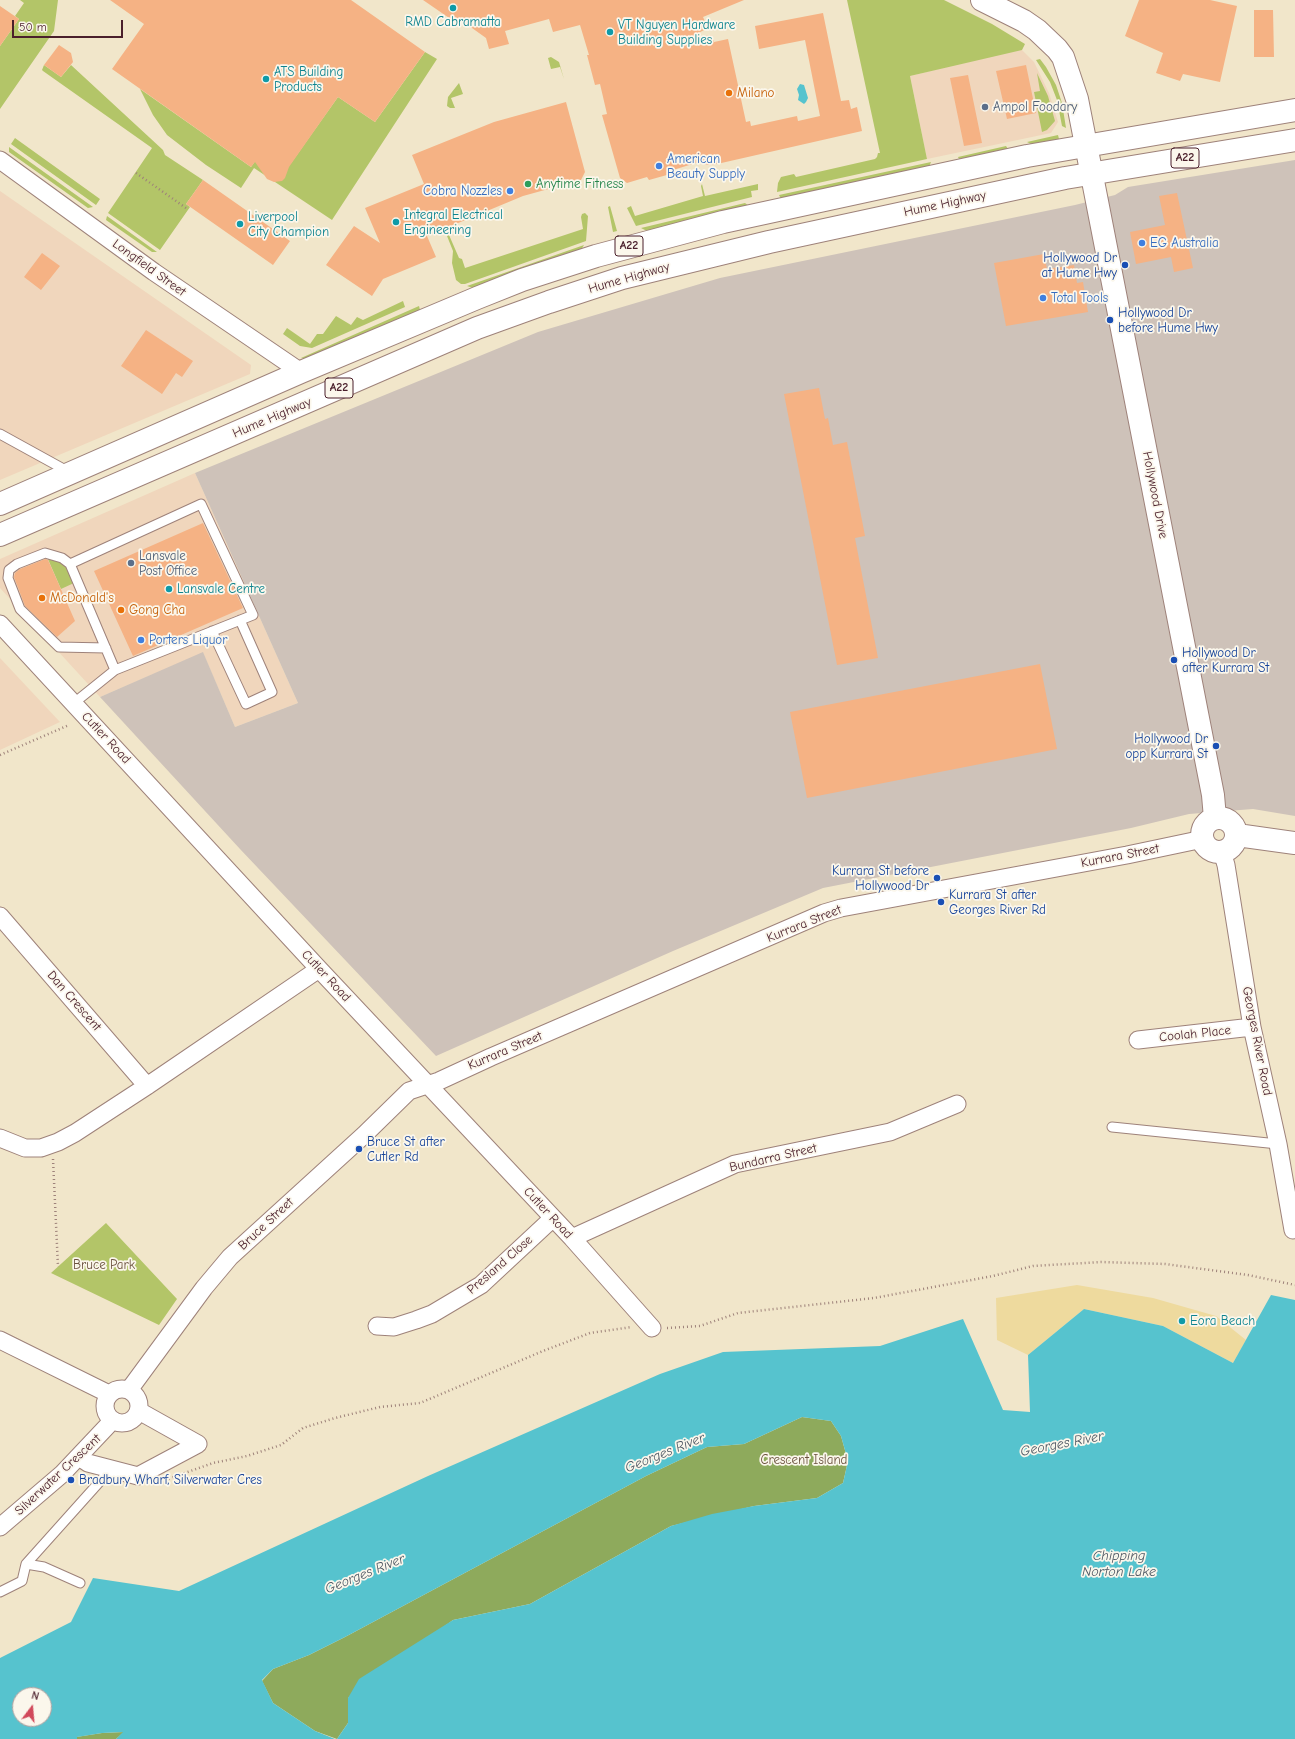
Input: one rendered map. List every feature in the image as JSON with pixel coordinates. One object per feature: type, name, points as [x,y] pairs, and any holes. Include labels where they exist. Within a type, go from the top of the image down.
[{"type":"main road","name":"Hollywood Drive","points":[[982,0],[1024,21],[1037,30],[1057,48],[1063,57],[1077,99],[1093,173],[1213,795],[1215,818]]},
{"type":"main road","name":"A22","points":[[0,504],[301,372],[477,298],[529,278],[596,256],[723,222],[1020,158],[1087,145],[1295,110]]},
{"type":"main road","name":"Hume Highway","points":[[0,535],[477,328],[622,278],[762,243],[1065,178],[1295,140]]},
{"type":"main road","points":[[1215,818],[1230,821],[1234,825],[1237,835],[1231,848],[1222,852],[1212,851],[1202,840],[1203,829],[1206,824],[1215,818]]},
{"type":"main road","points":[[1237,835],[1295,843]]},
{"type":"street","name":"Longfield Street","points":[[0,160],[154,272],[301,372]]},
{"type":"street","name":"Cutler Road","points":[[0,624],[319,969],[572,1238],[652,1328]]},
{"type":"street","name":"Kurrara Street","points":[[428,1084],[439,1081],[506,1050],[841,908],[1202,840]]},
{"type":"street","name":"Georges River Road","points":[[1222,852],[1226,865],[1252,1028],[1278,1144],[1293,1230]]},
{"type":"street","name":"Dan Crescent","points":[[0,916],[147,1086]]},
{"type":"street","points":[[0,1138],[25,1148],[41,1148],[75,1133],[319,969]]},
{"type":"street","name":"Coolah Place","points":[[1138,1040],[1252,1028]]},
{"type":"street","name":"Bruce Street","points":[[129,1390],[204,1288],[230,1257],[364,1135],[409,1091],[428,1084]]},
{"type":"street","name":"Bundarra Street","points":[[572,1238],[735,1164],[890,1132],[957,1104]]},
{"type":"street","name":"Presland Close","points":[[376,1326],[394,1327],[416,1320],[464,1295],[481,1284],[553,1218]]},
{"type":"street","points":[[0,1340],[109,1394]]},
{"type":"street","points":[[118,1389],[129,1390],[137,1396],[140,1406],[136,1416],[128,1422],[123,1423],[113,1420],[106,1411],[106,1400],[109,1394],[118,1389]]},
{"type":"street","points":[[79,1457],[88,1463],[138,1476],[198,1444],[139,1411]]},
{"type":"street","name":"Silverwater Crescent","points":[[0,1527],[42,1493],[79,1457],[113,1420]]},
{"type":"lane","points":[[0,434],[71,473]]},
{"type":"lane","points":[[70,564],[201,504],[253,615],[115,670],[74,703]]},
{"type":"lane","points":[[106,648],[59,648],[20,609],[8,578],[9,570],[17,564],[45,553],[62,558],[70,564],[106,648],[115,670]]},
{"type":"lane","points":[[212,631],[246,704],[272,692],[240,620]]},
{"type":"lane","points":[[1112,1127],[1278,1144]]},
{"type":"lane","points":[[0,1592],[22,1581],[26,1564],[103,1478],[109,1469]]},
{"type":"lane","points":[[26,1564],[44,1566],[80,1583]]},
{"type":"path","points":[[136,173],[186,208]]},
{"type":"path","points":[[0,755],[69,725]]},
{"type":"path","points":[[53,1144],[58,1267]]},
{"type":"path","points":[[161,1482],[213,1463],[247,1456],[281,1445],[303,1428],[335,1418],[380,1407],[420,1403],[543,1351],[590,1333],[618,1328],[700,1326],[738,1313],[874,1298],[993,1276],[1033,1266],[1101,1262],[1165,1264],[1248,1275],[1295,1285]]},
{"type":"shaded area","name":"Ampol Foodary","points":[[1019,49],[1022,50],[1034,62],[1049,93],[1058,122],[1051,133],[927,159],[910,76]]},
{"type":"shaded area","points":[[1295,160],[1295,816],[1253,809],[1189,814],[1131,828],[823,888],[673,951],[436,1056],[240,849],[100,697],[203,652],[235,727],[298,703],[195,473],[538,332],[720,278],[1075,205],[1115,195],[1128,187]]},
{"type":"shaded area","points":[[0,191],[251,365],[250,374],[0,480]]},
{"type":"shaded area","points":[[195,473],[298,703],[235,727],[203,653],[100,697],[0,588],[0,559]]},
{"type":"shaded area","points":[[0,658],[60,722],[0,750]]},
{"type":"green space","points":[[20,0],[58,0],[54,31],[0,109],[0,46],[19,19],[15,16],[24,3]]},
{"type":"green space","points":[[847,0],[944,0],[992,24],[1025,44],[1022,50],[910,76],[927,159],[777,192],[778,183],[781,177],[794,174],[796,177],[875,159],[878,153],[880,153]]},
{"type":"green space","points":[[425,52],[437,59],[332,220],[254,168],[241,188],[206,165],[167,135],[153,115],[140,89],[251,167],[266,145],[291,163],[338,97],[375,122]]},
{"type":"green space","points":[[551,57],[559,62],[564,79],[560,67],[551,69],[548,58]]},
{"type":"green space","points":[[1040,59],[1056,85],[1062,103],[1066,128],[1062,126],[1057,100],[1050,82],[1036,60]]},
{"type":"green space","points":[[44,65],[61,77],[71,65],[163,150],[165,155],[203,180],[186,204],[190,207],[160,250],[108,213],[152,148],[43,71]]},
{"type":"green space","points":[[1037,73],[1048,96],[1055,121],[1047,130],[1042,132],[1034,92],[1040,91]]},
{"type":"green space","points":[[459,83],[463,94],[451,98],[455,108],[450,108],[447,106],[448,97]]},
{"type":"green space","points":[[1058,135],[1059,139],[1031,144],[1027,142]]},
{"type":"green space","points":[[15,138],[100,199],[96,205],[11,144]]},
{"type":"green space","points":[[1006,146],[1008,149],[959,159],[958,157]]},
{"type":"green space","points":[[9,147],[93,207],[88,208],[9,152]]},
{"type":"green space","points":[[931,162],[929,167],[781,199],[779,195]]},
{"type":"green space","points":[[702,184],[705,196],[758,184],[758,190],[751,191],[752,197],[636,226],[627,208],[631,206],[635,216],[703,196]]},
{"type":"green space","points":[[745,203],[749,206],[647,231],[641,228]]},
{"type":"green space","points":[[610,206],[617,231],[613,232],[608,207]]},
{"type":"green space","points":[[585,213],[588,216],[586,241],[465,284],[461,284],[456,280],[452,263],[453,251],[447,236],[449,235],[459,258],[462,259],[465,268],[583,229],[581,217],[582,214]]},
{"type":"green space","points":[[107,216],[157,252],[152,252],[106,220]]},
{"type":"green space","points":[[584,245],[581,250],[473,288],[467,286]]},
{"type":"green space","points":[[403,301],[405,307],[312,348],[300,346],[283,334],[287,328],[310,344],[317,334],[323,334],[336,316],[351,325],[357,317],[363,320]]},
{"type":"green space","points":[[419,306],[420,310],[306,359],[301,358]]},
{"type":"green space","points":[[47,557],[64,561],[74,583],[61,589]]},
{"type":"green space","name":"Bruce Park","points":[[106,1223],[177,1299],[159,1325],[51,1273]]},
{"type":"green space","name":"Crescent Island","points":[[802,1417],[831,1421],[841,1436],[848,1461],[843,1483],[817,1498],[754,1506],[671,1526],[530,1604],[453,1620],[348,1698],[348,1723],[337,1739],[315,1731],[273,1703],[262,1681],[273,1669],[309,1655],[345,1637],[646,1476],[707,1447],[744,1444]]},
{"type":"green space","points":[[124,1732],[116,1739],[77,1739],[76,1737],[102,1733]]},
{"type":"sand","name":"Eora Beach","points":[[1077,1285],[1153,1298],[1216,1316],[1246,1340],[1233,1363],[1163,1326],[1084,1309],[1028,1355],[997,1340],[996,1298]]},
{"type":"water","points":[[800,84],[804,85],[808,98],[804,104],[798,100],[799,95],[797,89]]},
{"type":"water","name":"Chipping Norton Lake","points":[[1271,1295],[1295,1300],[1295,1739],[337,1739],[348,1723],[348,1698],[359,1679],[453,1620],[530,1604],[671,1526],[712,1514],[754,1506],[817,1498],[843,1483],[848,1461],[841,1436],[831,1421],[802,1417],[744,1444],[707,1447],[646,1476],[345,1637],[309,1655],[273,1669],[262,1680],[273,1703],[315,1731],[335,1739],[116,1739],[123,1732],[102,1733],[77,1737],[77,1739],[0,1739],[0,1658],[71,1622],[93,1578],[179,1591],[428,1476],[660,1374],[723,1352],[880,1346],[963,1319],[1003,1410],[1030,1412],[1028,1355],[1084,1309],[1163,1326],[1233,1363]]},
{"type":"building","name":"ATS Building Products","points":[[110,0],[351,0],[425,52],[375,122],[338,97],[289,167],[285,178],[282,181],[274,182],[267,179],[255,162],[251,167],[112,69],[144,24]]},
{"type":"building","points":[[423,0],[744,0],[703,17],[708,28],[685,40],[711,35],[714,42],[728,39],[746,122],[750,121],[751,126],[797,116],[798,121],[820,116],[805,40],[759,49],[755,26],[823,13],[841,101],[849,100],[851,109],[857,107],[862,131],[717,164],[708,165],[699,162],[673,170],[674,173],[649,180],[647,177],[627,183],[620,178],[602,115],[607,114],[600,84],[595,85],[587,55],[589,55],[580,25],[553,32],[549,19],[505,31],[509,44],[489,49],[486,38],[458,18],[455,22]]},
{"type":"building","points":[[1139,0],[1210,0],[1237,6],[1220,82],[1183,74],[1180,81],[1156,73],[1163,53],[1125,36]]},
{"type":"building","points":[[0,6],[19,19],[0,46]]},
{"type":"building","points":[[1254,10],[1273,10],[1274,57],[1254,57]]},
{"type":"building","points":[[59,45],[71,53],[73,62],[61,77],[44,65]]},
{"type":"building","points":[[1026,65],[1036,113],[1007,119],[996,71]]},
{"type":"building","points":[[968,75],[982,143],[964,146],[950,78]]},
{"type":"building","points":[[566,102],[585,172],[581,180],[523,196],[427,236],[436,257],[383,279],[372,296],[326,265],[354,226],[380,243],[365,208],[424,184],[412,155],[494,122]]},
{"type":"building","name":"Liverpool City Champion","points":[[203,180],[290,241],[273,265],[186,204]]},
{"type":"building","points":[[1177,193],[1193,268],[1174,272],[1171,257],[1136,264],[1130,232],[1165,225],[1159,196]]},
{"type":"building","points":[[42,253],[60,266],[41,290],[24,277]]},
{"type":"building","name":"Total Tools","points":[[1044,254],[1047,269],[1074,265],[1077,283],[1083,282],[1088,312],[1006,326],[994,263]]},
{"type":"building","points":[[146,330],[193,361],[182,377],[176,373],[162,394],[121,366]]},
{"type":"building","points":[[819,388],[825,419],[828,418],[833,445],[847,442],[865,536],[855,538],[878,658],[837,665],[784,394]]},
{"type":"building","name":"Lansvale Centre","points":[[203,523],[243,608],[133,656],[94,571]]},
{"type":"building","name":"McDonald's","points":[[45,559],[48,560],[75,621],[57,637],[25,606],[14,577],[15,573],[20,569]]},
{"type":"building","points":[[1040,664],[1057,749],[807,798],[790,712]]},
{"type":"place","name":"RMD Cabramatta","points":[[453,8]]},
{"type":"place","name":"VT Nguyen Hardware Building Supplies","points":[[610,32]]},
{"type":"place","name":"ATS Building Products","points":[[266,79]]},
{"type":"place","name":"Milano","points":[[729,93]]},
{"type":"place","name":"Ampol Foodary","points":[[985,107]]},
{"type":"place","name":"American Beauty Supply","points":[[659,166]]},
{"type":"place","name":"Anytime Fitness","points":[[528,184]]},
{"type":"place","name":"Cobra Nozzles","points":[[510,191]]},
{"type":"place","name":"Integral Electrical Engineering","points":[[396,222]]},
{"type":"place","name":"Liverpool City Champion","points":[[240,224]]},
{"type":"place","name":"EG Australia","points":[[1142,243]]},
{"type":"place","name":"Hollywood Dr at Hume Hwy","points":[[1125,265]]},
{"type":"place","name":"Total Tools","points":[[1043,298]]},
{"type":"place","name":"Hollywood Dr before Hume Hwy","points":[[1110,320]]},
{"type":"place","name":"Lansvale Post Office","points":[[131,563]]},
{"type":"place","name":"Lansvale Centre","points":[[169,589]]},
{"type":"place","name":"McDonald's","points":[[42,598]]},
{"type":"place","name":"Gong Cha","points":[[121,610]]},
{"type":"place","name":"Porters Liquor","points":[[141,640]]},
{"type":"place","name":"Hollywood Dr after Kurrara St","points":[[1174,660]]},
{"type":"place","name":"Hollywood Dr opp Kurrara St","points":[[1216,746]]},
{"type":"place","name":"Kurrara St before Hollywood Dr","points":[[937,878]]},
{"type":"place","name":"Kurrara St after Georges River Rd","points":[[941,902]]},
{"type":"place","name":"Bruce St after Cutler Rd","points":[[359,1149]]},
{"type":"place","name":"Eora Beach","points":[[1182,1321]]},
{"type":"place","name":"Bradbury Wharf, Silverwater Cres","points":[[71,1480]]},
{"type":"water label","name":"Georges River","points":[[1062,1444]]},
{"type":"water label","name":"Georges River","points":[[665,1453]]},
{"type":"water label","name":"Georges River","points":[[365,1574]]}]
